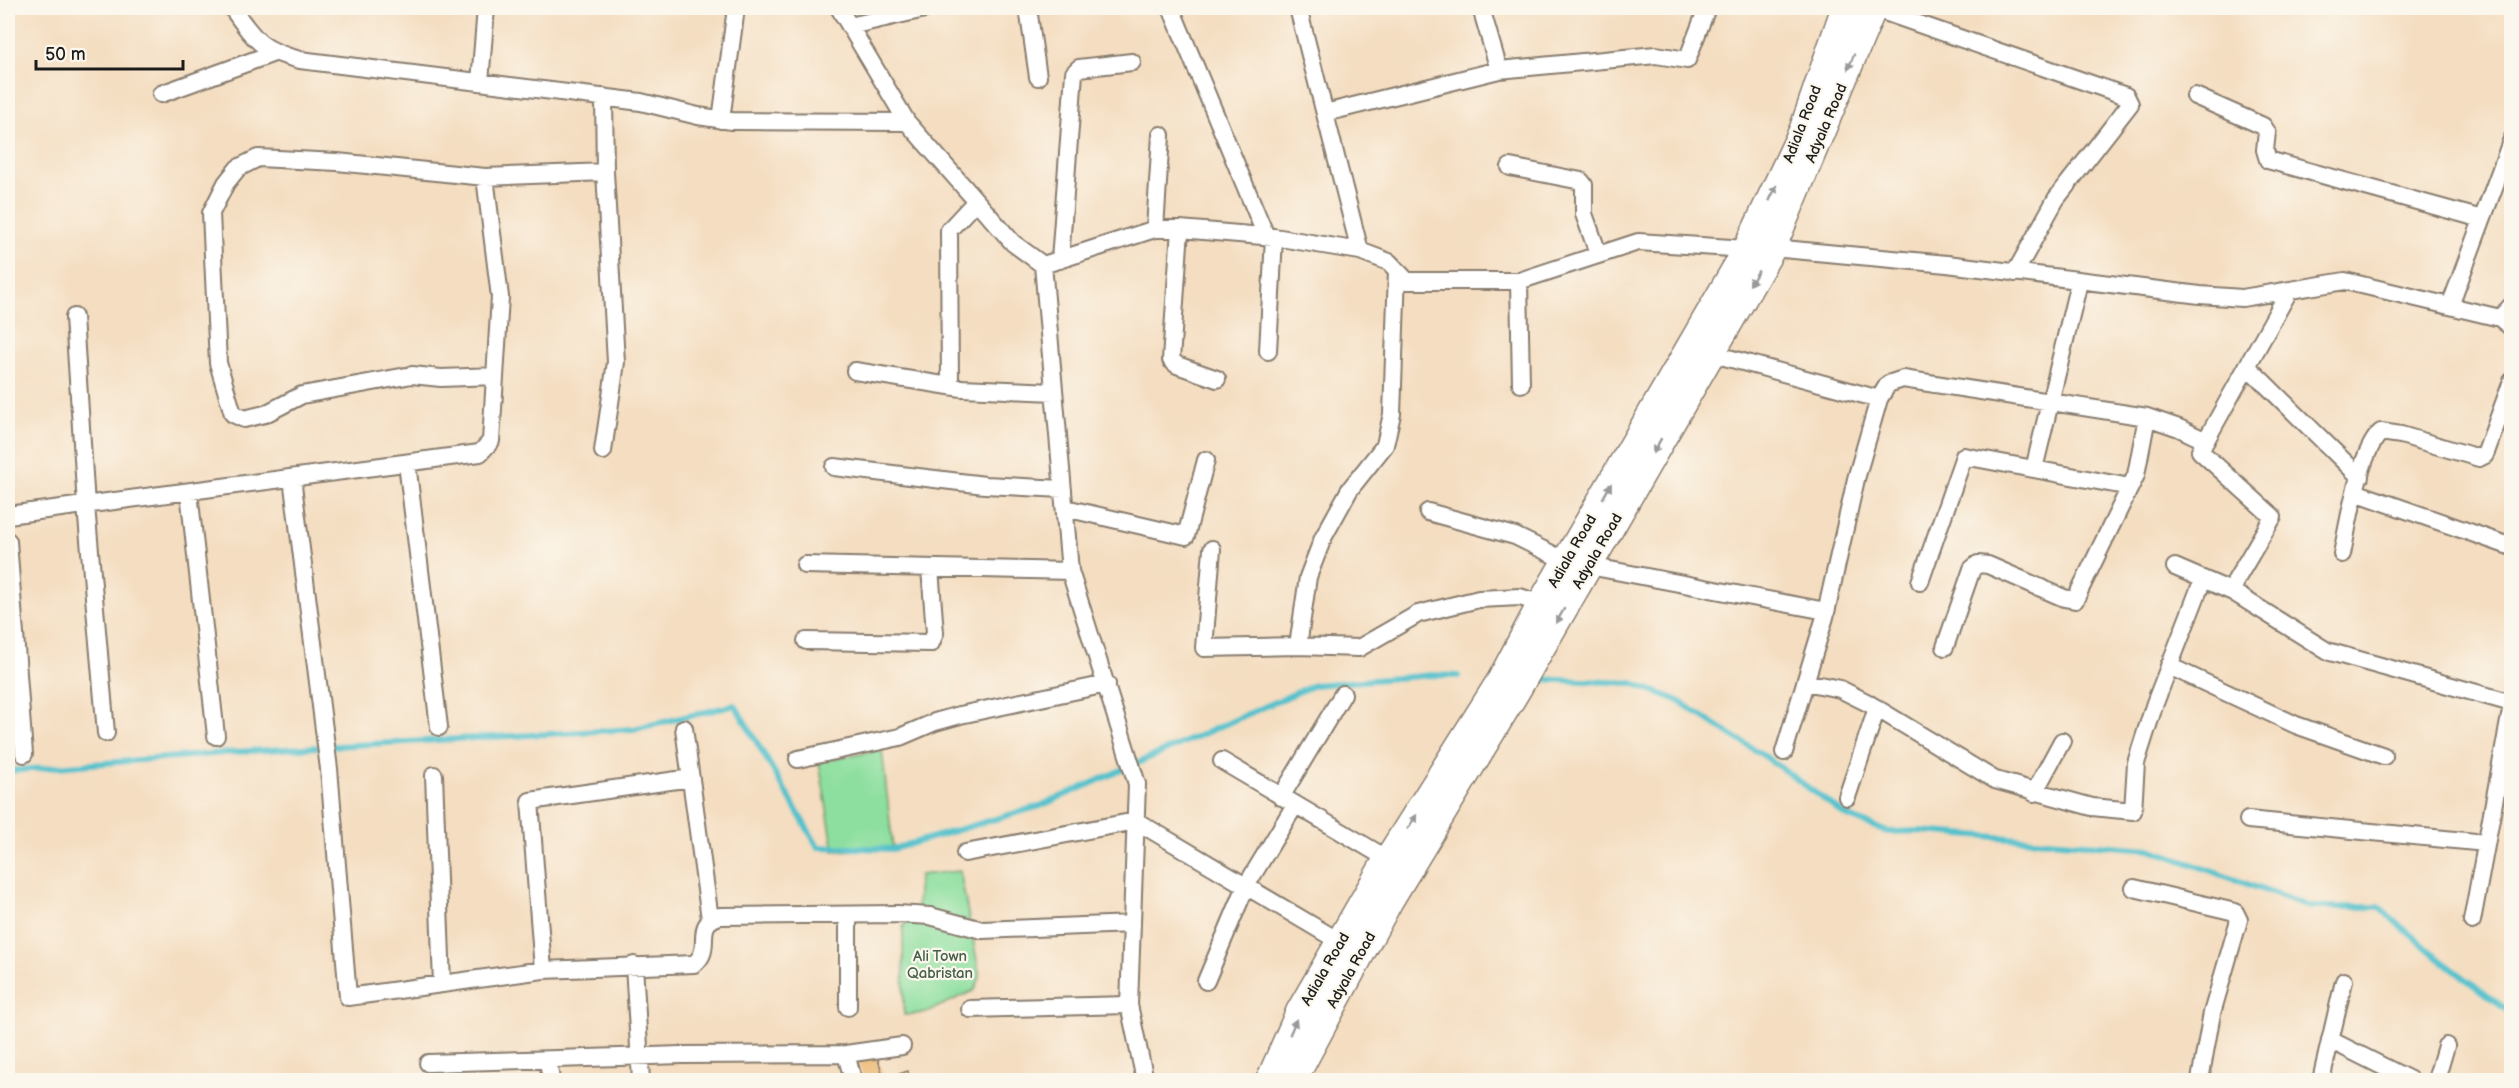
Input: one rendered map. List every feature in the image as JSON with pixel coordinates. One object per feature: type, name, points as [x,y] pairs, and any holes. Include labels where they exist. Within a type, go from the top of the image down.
[{"type":"main road","name":"Adiala Road","points":[[1270,1080],[1300,1011],[1350,948],[1501,680],[1541,604],[1578,563],[1759,249],[1845,8]]},
{"type":"main road","name":"Adyala Road","points":[[1398,865],[1578,563],[1710,353],[1873,8]]},
{"type":"main road","name":"Adyala Road","points":[[1293,1080],[1350,948]]},
{"type":"street","points":[[232,8],[255,40],[274,53],[300,60],[641,102],[722,120],[907,122]]},
{"type":"street","points":[[480,82],[486,8]]},
{"type":"street","points":[[722,120],[736,8]]},
{"type":"street","points":[[839,8],[907,122],[1012,243],[1043,265],[1070,571],[1107,684],[1113,712],[1127,746],[1135,774],[1136,821],[1129,1005],[1145,1080]]},
{"type":"street","points":[[850,26],[929,8]]},
{"type":"street","points":[[1028,8],[1038,77]]},
{"type":"street","points":[[1171,8],[1270,236],[1268,351]]},
{"type":"street","points":[[1298,8],[1360,251]]},
{"type":"street","points":[[1481,8],[1499,70]]},
{"type":"street","points":[[1325,113],[1499,70],[1656,55],[1687,60],[1707,8]]},
{"type":"street","points":[[1873,8],[2126,96],[2130,104],[2056,200],[2015,273]]},
{"type":"street","points":[[161,94],[274,53]]},
{"type":"street","points":[[1060,260],[1074,73],[1079,68],[1132,62]]},
{"type":"street","points":[[2195,96],[2263,126],[2267,132],[2265,150],[2268,160],[2482,219]]},
{"type":"street","points":[[603,451],[616,362],[605,172],[604,97]]},
{"type":"street","points":[[1155,229],[1161,135]]},
{"type":"street","points":[[2450,306],[2511,139]]},
{"type":"street","points":[[495,376],[441,378],[412,375],[302,395],[265,414],[244,418],[233,414],[218,363],[211,213],[226,183],[238,168],[258,158],[337,162],[485,177],[605,172]]},
{"type":"street","points":[[1510,167],[1581,181],[1584,185],[1584,214],[1598,253]]},
{"type":"street","points":[[8,515],[480,453],[491,441],[500,297],[485,177]]},
{"type":"street","points":[[950,386],[949,230],[976,201]]},
{"type":"street","points":[[1043,265],[1155,229],[1180,229],[1270,236],[1360,251],[1389,262],[1407,281],[1519,281],[1598,253],[1638,242],[1759,249],[2015,273],[2079,282],[2231,297],[2289,291],[2344,281],[2450,306],[2505,323],[2511,305]]},
{"type":"street","points":[[1180,229],[1171,360],[1177,365],[1217,379]]},
{"type":"street","points":[[1298,646],[1308,577],[1323,538],[1350,489],[1385,445],[1392,414],[1397,271]]},
{"type":"street","points":[[1519,281],[1521,384]]},
{"type":"street","points":[[2034,469],[2079,282]]},
{"type":"street","points":[[2233,592],[2236,580],[2273,517],[2202,454],[2201,448],[2289,291]]},
{"type":"street","points":[[75,317],[86,506],[106,733]]},
{"type":"street","points":[[1710,353],[1879,399]]},
{"type":"street","points":[[2247,366],[2358,485],[2511,546]]},
{"type":"street","points":[[855,371],[950,386],[1054,392]]},
{"type":"street","points":[[1784,752],[1826,611],[1856,479],[1879,399],[1888,384],[1903,379],[2146,417],[2180,428],[2206,441]]},
{"type":"street","points":[[2342,554],[2358,485],[2373,439],[2381,432],[2401,435],[2479,458],[2485,455],[2511,381]]},
{"type":"street","points":[[1945,647],[1972,569],[1978,564],[1988,565],[2064,598],[2075,600],[2136,474],[2146,417]]},
{"type":"street","points":[[1920,582],[1964,456],[2130,487]]},
{"type":"street","points":[[1065,508],[1186,536],[1206,460]]},
{"type":"street","points":[[407,463],[440,727]]},
{"type":"street","points":[[834,467],[986,485],[1063,489]]},
{"type":"street","points":[[292,478],[329,769],[348,997],[543,970],[694,964],[700,960],[704,950],[705,926],[710,919],[720,916],[930,916],[982,930],[1132,924]]},
{"type":"street","points":[[189,492],[216,736]]},
{"type":"street","points":[[1428,512],[1515,536],[1578,563],[1826,611]]},
{"type":"street","points":[[8,541],[11,619],[24,754]]},
{"type":"street","points":[[1212,549],[1204,648],[1298,646],[1359,648],[1418,614],[1479,599],[1520,597],[1541,604]]},
{"type":"street","points":[[805,565],[1070,571]]},
{"type":"street","points":[[2175,567],[2233,592],[2327,651],[2511,704],[2472,921]]},
{"type":"street","points":[[806,641],[931,643],[935,633],[930,568]]},
{"type":"street","points":[[1805,682],[1840,690],[1877,708],[1995,780],[2034,793],[2091,807],[2133,811],[2136,763],[2169,666],[2203,579]]},
{"type":"street","points":[[2169,666],[2296,725],[2384,756]]},
{"type":"street","points":[[798,759],[900,737],[935,722],[960,715],[1107,684]]},
{"type":"street","points":[[1206,981],[1246,886],[1343,694]]},
{"type":"street","points":[[1846,797],[1877,708]]},
{"type":"street","points":[[684,728],[710,919]]},
{"type":"street","points":[[2034,793],[2062,741]]},
{"type":"street","points":[[1222,761],[1398,865]]},
{"type":"street","points":[[434,775],[442,984]]},
{"type":"street","points":[[543,970],[530,801],[691,778]]},
{"type":"street","points":[[2248,820],[2486,843]]},
{"type":"street","points":[[965,853],[1136,821],[1350,948]]},
{"type":"street","points":[[2134,888],[2235,912],[2239,920],[2212,1013],[2200,1080]]},
{"type":"street","points":[[848,915],[848,1007]]},
{"type":"street","points":[[634,965],[641,1080]]},
{"type":"street","points":[[2321,1080],[2344,981]]},
{"type":"street","points":[[970,1009],[1129,1005]]},
{"type":"street","points":[[2330,1040],[2410,1080]]},
{"type":"street","points":[[428,1063],[846,1054],[902,1046]]},
{"type":"street","points":[[2436,1080],[2446,1047]]},
{"type":"street","points":[[846,1054],[853,1080]]},
{"type":"street","points":[[548,1061],[551,1080]]},
{"type":"green space","points":[[882,750],[893,849],[834,851],[819,762]]},
{"type":"green space","name":"Ali Town Qabristan","points":[[960,871],[980,977],[975,990],[925,1013],[904,1015],[903,927],[917,909],[919,875]]},
{"type":"building","points":[[876,1053],[884,1079],[908,1071],[910,1080],[863,1080],[857,1059]]},
{"type":"waterway","points":[[8,771],[249,751],[634,729],[735,705],[818,847],[893,849],[1040,806],[1314,685],[1432,675],[1458,676]]},
{"type":"waterway","points":[[1536,679],[1632,683],[1677,700],[1766,757],[1847,816],[1888,832],[1921,831],[2150,849],[2311,907],[2378,907],[2442,961],[2512,1014]]}]
